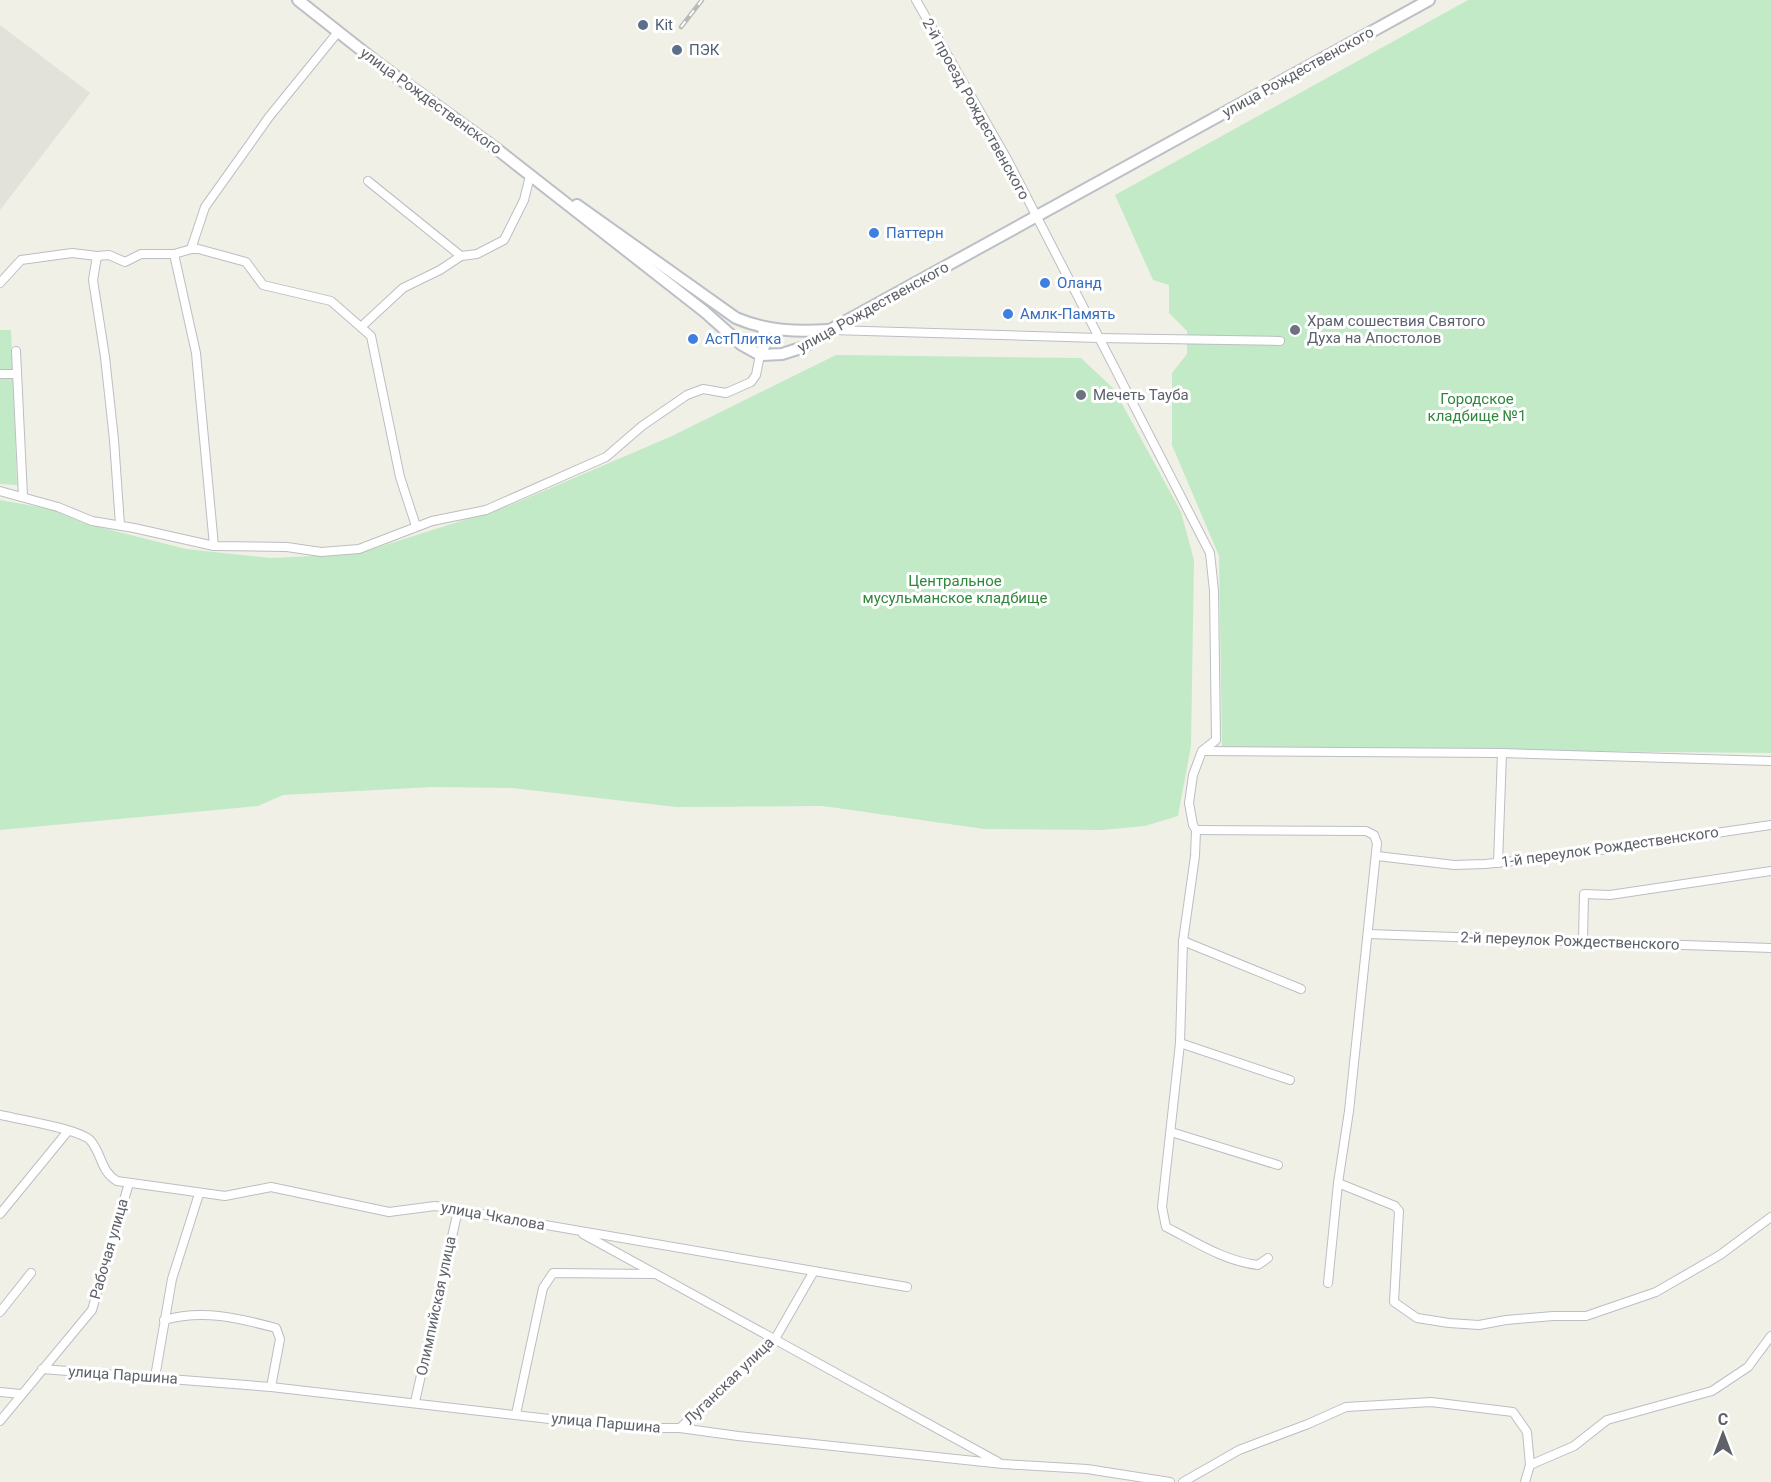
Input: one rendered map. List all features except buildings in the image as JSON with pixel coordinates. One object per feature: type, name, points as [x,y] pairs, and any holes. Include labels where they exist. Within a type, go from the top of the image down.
[{"type":"main road","name":"улица Рождественского","points":[[298,0],[498,150],[705,312],[742,345],[760,355],[782,354],[804,347],[830,330],[1036,218],[1414,4],[1429,0]]},
{"type":"main road","points":[[498,150],[731,315],[763,328],[803,331],[830,330]]},
{"type":"main road","points":[[742,345],[744,328],[751,325]]},
{"type":"main road","points":[[760,355],[765,344],[763,328]]},
{"type":"street","name":"2-й проезд Рождественского","points":[[916,0],[1007,159],[1210,554],[1214,591],[1216,740],[1202,751]]},
{"type":"street","points":[[191,249],[205,207],[269,117],[338,32]]},
{"type":"street","points":[[361,327],[403,288],[440,270],[460,256],[477,254],[504,240],[524,200],[530,176]]},
{"type":"street","points":[[368,181],[460,256]]},
{"type":"street","points":[[0,283],[21,260],[72,253],[109,255],[125,262],[141,254],[174,254],[195,248],[246,262],[263,285],[331,302],[371,336],[400,477],[416,526]]},
{"type":"street","points":[[174,254],[196,353],[214,546]]},
{"type":"street","points":[[98,256],[93,280],[105,357],[120,525]]},
{"type":"street","points":[[830,330],[1280,341]]},
{"type":"street","points":[[16,351],[23,497]]},
{"type":"street","points":[[0,491],[58,507],[92,521],[214,546],[287,548],[321,552],[359,549],[432,521],[486,510],[606,457],[642,426],[687,395],[703,389],[726,393],[751,382],[756,375],[760,355]]},
{"type":"street","points":[[0,374],[16,374]]},
{"type":"street","points":[[1268,1258],[1258,1265],[1224,1257],[1166,1227],[1162,1207],[1180,1043],[1183,941],[1195,856],[1196,830],[1189,803],[1193,775],[1202,751],[1502,753],[1771,760]]},
{"type":"street","points":[[1498,862],[1502,753]]},
{"type":"street","name":"1-й переулок Рождественского","points":[[1377,856],[1454,865],[1498,862],[1552,857],[1771,825]]},
{"type":"street","points":[[1196,830],[1366,831],[1374,835],[1377,843],[1349,1111],[1338,1183],[1328,1283]]},
{"type":"street","points":[[1583,941],[1584,894],[1610,895],[1771,871]]},
{"type":"street","name":"2-й переулок Рождественского","points":[[1368,934],[1771,948]]},
{"type":"street","points":[[1183,941],[1301,989]]},
{"type":"street","points":[[1180,1043],[1290,1080]]},
{"type":"street","name":"улица Чкалова","points":[[0,1115],[79,1132],[90,1140],[108,1176],[117,1181],[225,1196],[271,1187],[388,1212],[435,1206],[907,1287]]},
{"type":"street","points":[[0,1214],[68,1131]]},
{"type":"street","points":[[1171,1132],[1278,1165]]},
{"type":"street","name":"Рабочая улица","points":[[0,1421],[92,1310],[129,1183]]},
{"type":"street","points":[[1338,1183],[1395,1206],[1399,1211],[1394,1302],[1417,1318],[1449,1323],[1479,1325],[1541,1317],[1586,1316],[1622,1305],[1656,1292],[1720,1255],[1771,1217]]},
{"type":"street","points":[[155,1377],[172,1280],[199,1194]]},
{"type":"street","name":"Олимпийская улица","points":[[415,1402],[458,1210]]},
{"type":"street","points":[[576,1230],[1003,1464]]},
{"type":"street","name":"Луганская улица","points":[[680,1428],[775,1339],[814,1271]]},
{"type":"street","points":[[0,1312],[31,1273]]},
{"type":"street","points":[[516,1414],[543,1288],[553,1273],[656,1274]]},
{"type":"street","points":[[164,1320],[185,1314],[216,1315],[276,1328],[280,1339],[271,1387]]},
{"type":"street","points":[[1530,1465],[1574,1446],[1607,1420],[1712,1391],[1748,1368],[1771,1336]]},
{"type":"street","name":"улица Паршина","points":[[42,1369],[271,1387],[636,1428],[680,1428],[1003,1464],[1087,1469],[1170,1482]]},
{"type":"street","points":[[0,1392],[21,1394]]},
{"type":"street","points":[[1182,1482],[1239,1450],[1346,1407],[1431,1402],[1513,1412],[1527,1432],[1530,1465],[1525,1482]]},
{"type":"shaded area","points":[[0,25],[90,93],[0,210]]},
{"type":"green space","name":"Городское кладбище №1","points":[[1468,0],[1771,0],[1771,753],[1222,748],[1219,556],[1172,445],[1172,373],[1187,354],[1187,331],[1169,313],[1169,285],[1153,280],[1115,195]]},
{"type":"green space","points":[[0,330],[11,330],[17,485],[0,484]]},
{"type":"green space","name":"Центральное мусульманское кладбище","points":[[836,355],[1081,358],[1114,389],[1181,512],[1194,560],[1191,746],[1178,816],[1145,826],[1102,830],[984,829],[823,806],[676,807],[512,788],[432,787],[283,795],[258,806],[0,830],[0,500],[55,510],[83,523],[186,549],[270,558],[357,554],[511,505],[672,436]]},
{"type":"railway","points":[[681,27],[702,0]]},
{"type":"place","name":"Kit","points":[[643,25]]},
{"type":"place","name":"ПЭК","points":[[677,50]]},
{"type":"place","name":"Паттерн","points":[[874,233]]},
{"type":"place","name":"Оланд","points":[[1045,283]]},
{"type":"place","name":"Амлк-Память","points":[[1008,314]]},
{"type":"place","name":"Храм сошествия Святого Духа на Апостолов","points":[[1295,330]]},
{"type":"place","name":"АстПлитка","points":[[693,339]]},
{"type":"place","name":"Мечеть Тауба","points":[[1081,395]]}]
